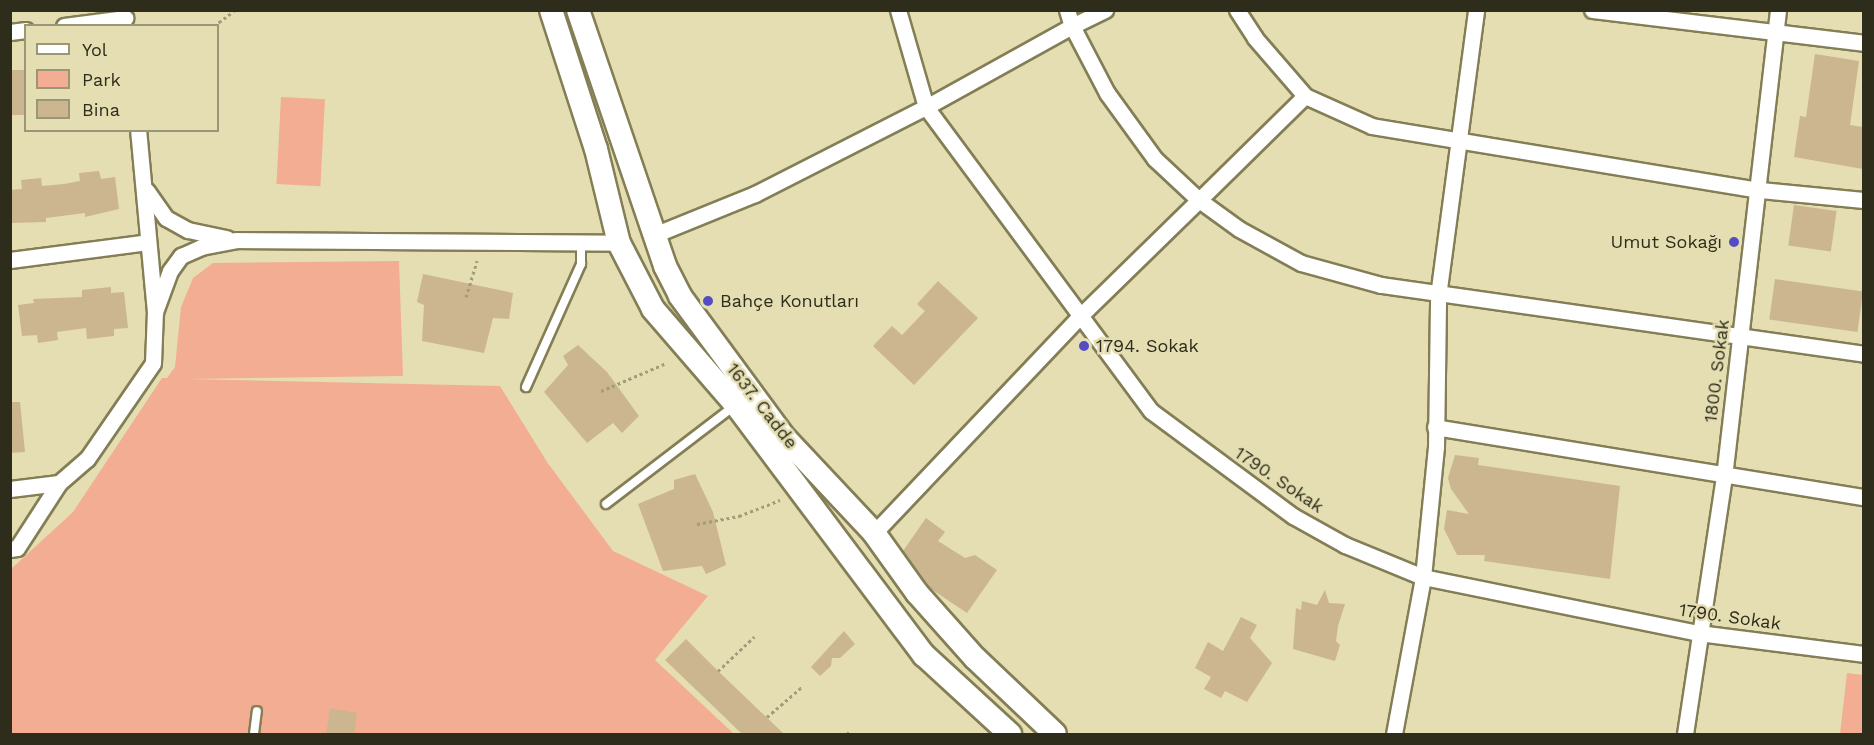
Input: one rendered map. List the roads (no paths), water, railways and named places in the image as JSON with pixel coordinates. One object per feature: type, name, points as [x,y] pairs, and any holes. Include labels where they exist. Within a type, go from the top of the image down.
[{"type":"street","name":"1637. Cadde","points":[[551,10],[596,149],[619,243],[653,309],[736,405],[924,655],[1010,735]]},
{"type":"street","name":"1637. Cadde","points":[[578,10],[664,266],[694,315],[784,437],[874,533],[917,593],[975,658],[1055,735]]},
{"type":"street","name":"1790. Sokak","points":[[898,10],[926,107],[1078,318],[1151,411],[1293,516],[1345,545],[1423,577],[1698,633],[1863,654]]},
{"type":"street","points":[[1066,10],[1107,93],[1155,159],[1198,200],[1239,229],[1301,263],[1438,296],[1863,354]]},
{"type":"street","points":[[154,312],[170,271],[181,256],[201,247],[236,240],[581,240],[619,243],[654,235],[755,194],[926,107],[1105,10]]},
{"type":"street","points":[[1237,10],[1255,38],[1305,96],[1372,126],[1760,190],[1863,200]]},
{"type":"street","points":[[1394,735],[1423,577],[1435,427],[1438,296],[1461,140],[1476,10]]},
{"type":"street","points":[[1592,10],[1863,43]]},
{"type":"street","name":"1800. Sokak","points":[[1685,735],[1698,633],[1724,477],[1760,190],[1778,10]]},
{"type":"street","points":[[79,24],[125,18]]},
{"type":"street","points":[[874,533],[1078,318],[1305,96]]},
{"type":"street","points":[[10,549],[17,548],[59,483],[87,459],[106,435],[153,363],[154,312],[138,132]]},
{"type":"street","points":[[143,180],[152,202],[166,218],[188,230],[236,240]]},
{"type":"street","points":[[10,260],[148,242]]},
{"type":"street","points":[[1435,427],[1724,477],[1863,497]]},
{"type":"street","points":[[10,489],[59,483]]},
{"type":"lane","points":[[526,387],[581,264],[581,240]]},
{"type":"lane","points":[[606,504],[736,405]]},
{"type":"lane","points":[[254,735],[257,711]]},
{"type":"place","name":"Umut Sokağı","points":[[1734,242]]},
{"type":"place","name":"Bahçe Konutları","points":[[708,301]]},
{"type":"place","name":"1794. Sokak","points":[[1084,346]]}]
